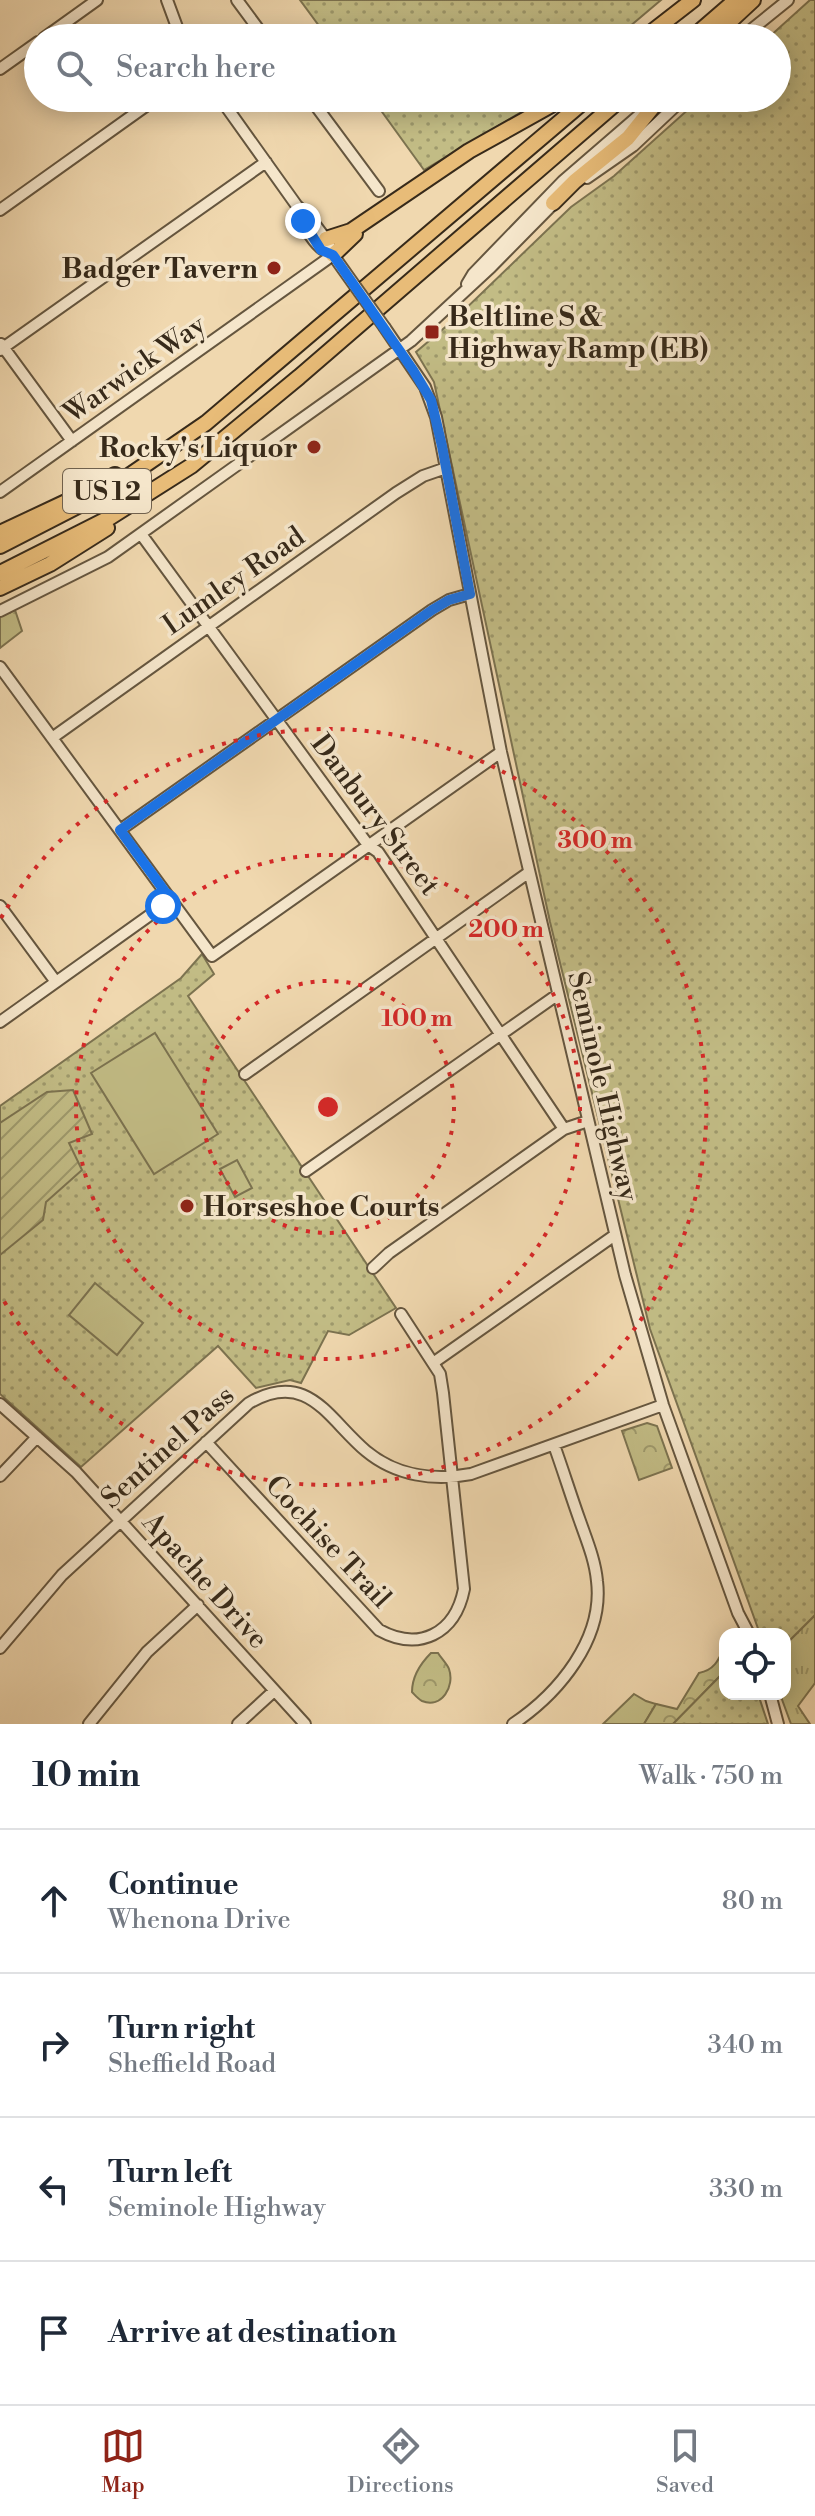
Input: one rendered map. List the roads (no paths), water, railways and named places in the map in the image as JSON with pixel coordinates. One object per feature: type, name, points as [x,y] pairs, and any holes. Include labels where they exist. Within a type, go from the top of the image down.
[{"type":"highway","points":[[662,24],[693,0]]},
{"type":"highway","points":[[674,24],[702,0]]},
{"type":"highway","points":[[708,24],[736,0]]},
{"type":"highway","points":[[727,24],[753,0]]},
{"type":"highway","points":[[326,239],[344,235],[469,151],[539,112]]},
{"type":"highway","name":"US 12","points":[[0,546],[107,491],[206,423],[572,112]]},
{"type":"highway","name":"US 12","points":[[0,573],[109,518],[191,466],[299,377],[606,112]]},
{"type":"highway","points":[[553,203],[628,138],[649,112]]},
{"type":"highway","points":[[333,255],[393,204]]},
{"type":"highway","points":[[0,533],[66,502],[206,423]]},
{"type":"highway","points":[[0,588],[79,548],[191,466]]},
{"type":"street","points":[[64,24],[97,0]]},
{"type":"street","points":[[167,0],[176,24]]},
{"type":"street","points":[[237,0],[255,24]]},
{"type":"street","points":[[760,24],[788,0]]},
{"type":"street","points":[[0,69],[24,52]]},
{"type":"street","points":[[0,210],[137,112]]},
{"type":"street","name":"Seminole Highway","points":[[230,112],[297,206],[326,239],[333,255],[431,400],[501,752],[615,1235],[663,1405],[744,1628]]},
{"type":"street","points":[[320,112],[379,191]]},
{"type":"street","points":[[460,296],[473,274],[563,181],[642,112]]},
{"type":"street","points":[[0,611],[108,557],[399,350],[491,267],[553,203],[633,146],[669,112]]},
{"type":"street","points":[[72,441],[1,346],[266,162]]},
{"type":"street","name":"Seminole Highway","points":[[297,206],[320,247],[333,255]]},
{"type":"street","name":"Warwick Way","points":[[0,492],[333,255]]},
{"type":"street","name":"Lumley Road","points":[[52,738],[396,493],[423,476],[446,468]]},
{"type":"street","name":"Danbury Street","points":[[141,534],[368,845],[378,852],[564,1129]]},
{"type":"street","points":[[120,830],[432,610],[449,600],[470,594]]},
{"type":"street","points":[[0,667],[212,956],[501,752]]},
{"type":"street","points":[[245,1074],[528,873]]},
{"type":"street","points":[[0,1022],[171,900]]},
{"type":"street","points":[[0,906],[56,982]]},
{"type":"street","points":[[306,1171],[557,995]]},
{"type":"street","points":[[373,1268],[389,1253],[564,1129],[588,1121]]},
{"type":"street","points":[[433,1363],[615,1235]]},
{"type":"street","name":"Cochise Trail","points":[[206,1442],[373,1624],[393,1638],[407,1641],[433,1635],[444,1628],[461,1605],[464,1589],[443,1393],[440,1374],[401,1314]]},
{"type":"street","name":"Sentinel Pass","points":[[0,1648],[62,1575],[260,1396],[273,1392],[301,1393],[320,1405],[367,1452],[388,1466],[427,1477],[452,1478],[471,1474],[663,1405]]},
{"type":"street","name":"Apache Drive","points":[[0,1404],[76,1472],[305,1724]]},
{"type":"street","points":[[0,1476],[37,1437]]},
{"type":"street","points":[[513,1724],[548,1695],[570,1669],[589,1637],[595,1616],[597,1581],[592,1557],[554,1445]]},
{"type":"street","points":[[89,1724],[147,1652],[198,1605]]},
{"type":"street","points":[[238,1724],[274,1691]]},
{"type":"street","points":[[769,1700],[778,1723]]},
{"type":"place","name":"Badger Tavern","points":[[274,268]]},
{"type":"place","name":"Beltline S & Highway Ramp (EB)","points":[[432,332]]},
{"type":"place","name":"Rocky's Liquor","points":[[314,447]]},
{"type":"place","name":"Horseshoe Courts","points":[[187,1206]]}]
